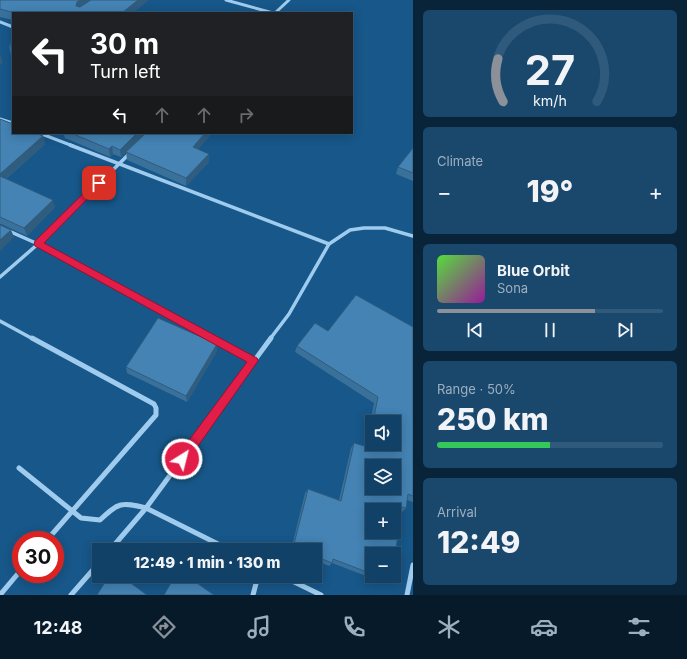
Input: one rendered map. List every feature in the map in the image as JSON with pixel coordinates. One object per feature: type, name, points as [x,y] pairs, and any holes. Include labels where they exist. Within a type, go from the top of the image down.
[{"type":"street","points":[[226,0],[270,12]]},
{"type":"street","points":[[275,12],[289,0]]},
{"type":"street","points":[[0,22],[12,27]]},
{"type":"street","points":[[0,119],[12,123]]},
{"type":"street","points":[[42,134],[329,244]]},
{"type":"street","points":[[0,277],[38,244],[135,148]]},
{"type":"street","points":[[0,227],[38,244],[253,361]]},
{"type":"street","points":[[116,543],[146,508],[289,314],[329,244],[350,230],[364,228],[385,228],[413,236]]},
{"type":"street","points":[[0,321],[154,404],[156,408],[156,415],[54,531]]},
{"type":"street","points":[[19,468],[81,518],[100,520],[118,504],[125,503],[146,508],[216,543]]},
{"type":"street","points":[[407,595],[413,565]]},
{"type":"street","points":[[71,595],[92,571]]},
{"type":"street","points":[[0,595],[12,581]]},
{"type":"street","points":[[253,595],[256,583]]},
{"type":"street","points":[[296,583],[321,595]]},
{"type":"building","points":[[0,0],[80,0],[77,2],[76,6],[80,7],[91,0],[138,0],[123,12],[12,12],[0,9]]},
{"type":"building","points":[[0,119],[12,124],[12,134],[38,134],[43,136],[0,174]]},
{"type":"building","points":[[73,134],[136,134],[120,150],[112,146],[109,149]]},
{"type":"building","points":[[145,134],[204,134],[193,147],[209,154],[186,178],[126,152]]},
{"type":"building","points":[[413,148],[413,173],[398,167]]},
{"type":"building","points":[[0,176],[53,200],[24,228],[0,217]]},
{"type":"building","points":[[0,225],[11,230],[0,240]]},
{"type":"building","points":[[356,295],[413,327],[413,496],[408,494],[406,508],[402,507],[401,514],[401,503],[365,503],[365,539],[397,539],[396,547],[365,547],[365,571],[333,559],[332,563],[322,559],[322,543],[294,543],[308,489],[341,501],[354,443],[365,446],[365,451],[401,451],[401,415],[374,415],[378,397],[297,346],[315,323],[328,331]]},
{"type":"building","points":[[158,318],[217,344],[186,396],[126,367]]},
{"type":"building","points":[[105,583],[131,583],[147,595],[97,595]]},
{"type":"building","points":[[171,583],[197,583],[214,595],[164,595]]},
{"type":"route","points":[[99,183],[38,244],[253,361],[182,459]]}]
